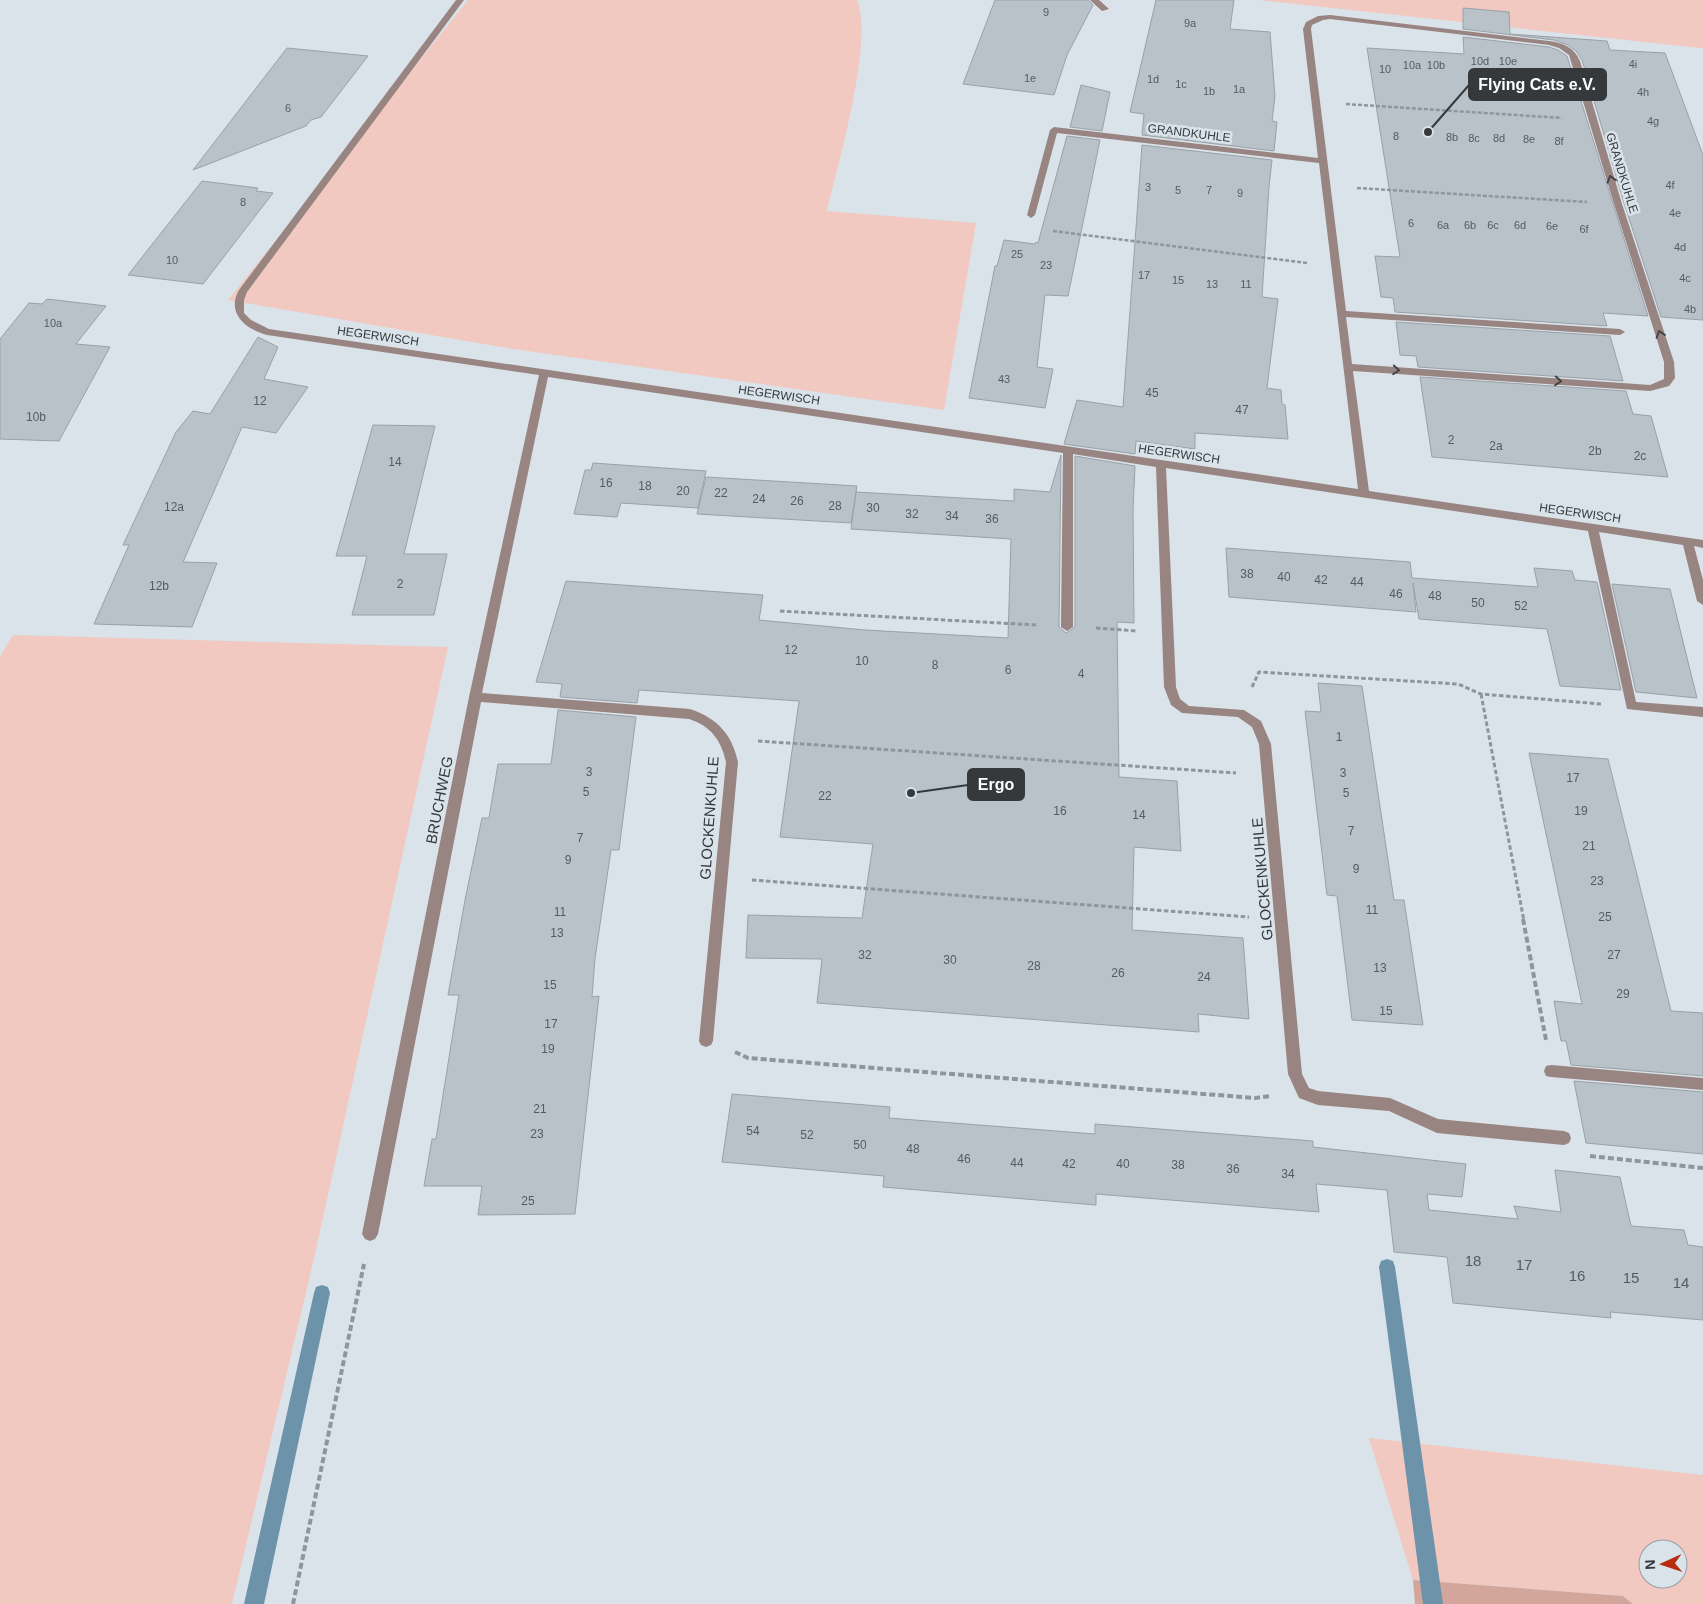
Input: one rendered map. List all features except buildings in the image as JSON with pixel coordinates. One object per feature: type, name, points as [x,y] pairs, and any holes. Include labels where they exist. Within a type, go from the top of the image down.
[{"type":"street","name":"HEGERWISCH","points":[[460,0],[242,292],[237,300],[237,309],[241,316],[249,323],[267,332],[1703,544]]},
{"type":"street","points":[[1094,0],[1105,9]]},
{"type":"street","name":"GRANDKUHLE","points":[[1347,366],[1650,388],[1662,385],[1670,380],[1672,375],[1669,362],[1618,204],[1574,56],[1565,47],[1549,43],[1342,19],[1321,18],[1313,20],[1308,24],[1307,29],[1322,161],[1347,366],[1364,494]]},
{"type":"street","name":"GRANDKUHLE","points":[[1030,216],[1054,130],[1322,161]]},
{"type":"street","points":[[1341,314],[1620,332]]},
{"type":"street","name":"BRUCHWEG","points":[[370,1234],[475,697],[544,373]]},
{"type":"street","points":[[1067,627],[1068,450]]},
{"type":"street","points":[[1161,464],[1170,687],[1174,702],[1186,710],[1240,712]]},
{"type":"street","points":[[1593,528],[1631,706],[1703,712]]},
{"type":"street","points":[[1687,542],[1703,601]]},
{"type":"street","name":"GLOCKENKUHLE","points":[[475,697],[690,714],[706,719],[725,738],[732,762],[706,1041]]},
{"type":"street","name":"GLOCKENKUHLE","points":[[1240,712],[1257,724],[1265,744],[1295,1074],[1304,1092]]},
{"type":"street","points":[[1551,1071],[1703,1084]]},
{"type":"street","points":[[1304,1092],[1318,1098],[1390,1105],[1437,1126],[1564,1138]]},
{"type":"path","points":[[1315,102],[1593,120]]},
{"type":"path","points":[[1326,186],[1618,204]]},
{"type":"path","points":[[1030,216],[1031,224],[1040,230],[1335,267]]},
{"type":"path","points":[[780,610],[1168,632]]},
{"type":"path","points":[[1240,712],[1259,672],[1458,684],[1481,694],[1631,706]]},
{"type":"path","points":[[1481,694],[1551,1071]]},
{"type":"path","points":[[725,738],[1269,775]]},
{"type":"path","points":[[721,878],[1282,919]]},
{"type":"path","points":[[706,1041],[748,1058],[1255,1098],[1304,1092]]},
{"type":"path","points":[[1564,1138],[1580,1155],[1703,1168]]},
{"type":"path","points":[[293,1604],[370,1234]]},
{"type":"shaded area","points":[[468,0],[857,0],[861,19],[858,72],[846,135],[827,211],[976,223],[944,410],[507,348],[228,300]]},
{"type":"shaded area","points":[[1259,0],[1703,0],[1703,48],[1690,47]]},
{"type":"shaded area","points":[[13,635],[448,647],[315,1254],[232,1604],[0,1604],[0,656]]},
{"type":"shaded area","points":[[1369,1438],[1703,1475],[1703,1604],[1633,1604],[1623,1596],[1413,1580]]},
{"type":"shaded area","points":[[1413,1580],[1623,1596],[1633,1604],[1415,1604]]},
{"type":"waterway","points":[[1387,1267],[1433,1604]]},
{"type":"waterway","points":[[254,1604],[322,1293]]},
{"type":"place","name":"Flying Cats e.V.","points":[[1428,132]]},
{"type":"place","name":"Ergo","points":[[911,793]]}]
